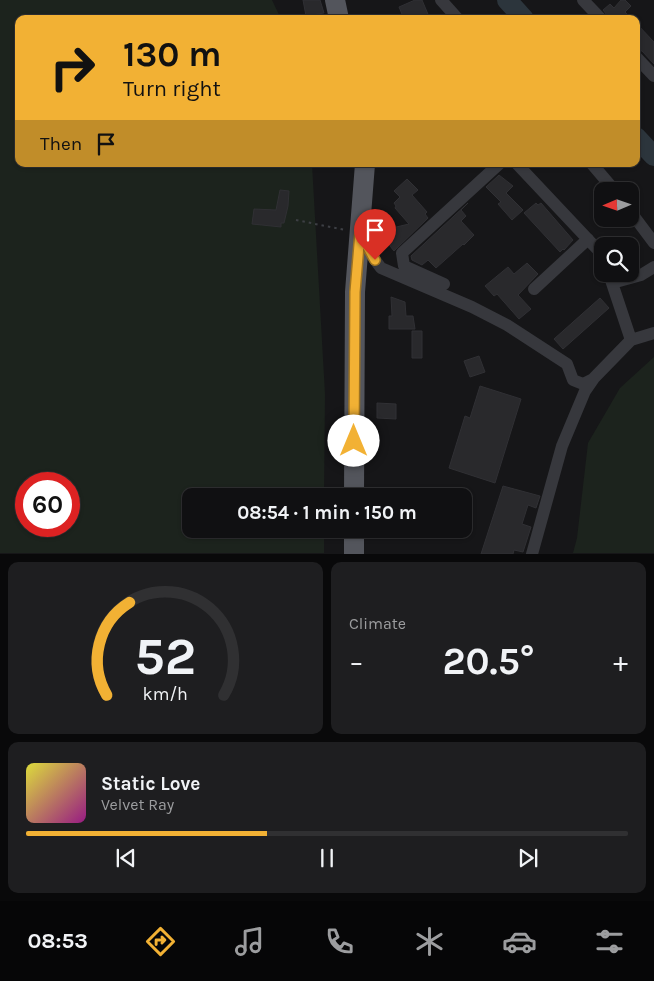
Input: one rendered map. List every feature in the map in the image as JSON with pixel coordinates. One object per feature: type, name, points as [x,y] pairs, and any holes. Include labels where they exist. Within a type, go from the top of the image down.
[{"type":"main road","points":[[335,0],[338,15]]},
{"type":"main road","points":[[354,488],[355,292],[365,167]]},
{"type":"main road","points":[[354,538],[354,554]]},
{"type":"street","points":[[441,0],[454,15]]},
{"type":"street","points":[[584,0],[597,15]]},
{"type":"street","points":[[640,61],[654,76]]},
{"type":"street","points":[[444,284],[404,266],[402,253],[496,167]]},
{"type":"street","points":[[520,167],[594,246]]},
{"type":"street","points":[[595,167],[607,182]]},
{"type":"street","points":[[639,223],[654,243]]},
{"type":"street","points":[[360,233],[369,252],[381,268],[472,307],[507,325],[567,364],[573,380],[583,384],[594,378]]},
{"type":"street","points":[[534,290],[588,239]]},
{"type":"street","points":[[639,275],[654,267]]},
{"type":"street","points":[[611,282],[631,340]]},
{"type":"street","points":[[532,554],[562,446],[584,391],[631,340],[654,334]]},
{"type":"path","points":[[296,220],[360,233]]},
{"type":"shaded area","points":[[0,0],[272,0],[279,15],[15,15],[15,167],[312,167],[325,394],[324,488],[182,488],[182,538],[324,538],[324,553],[0,553]]},
{"type":"shaded area","points":[[654,357],[654,553],[573,553],[577,538],[588,443],[620,388]]},
{"type":"building","points":[[303,0],[320,0],[324,13],[306,15]]},
{"type":"building","points":[[415,0],[422,0],[428,15],[402,15],[399,7]]},
{"type":"building","points":[[621,0],[625,0],[631,6],[625,12],[628,15],[607,15],[603,10],[610,4],[614,8]]},
{"type":"building","points":[[640,27],[654,42],[654,64],[640,50]]},
{"type":"building","points":[[499,175],[513,186],[506,193],[523,210],[512,220],[498,204],[501,202],[486,187]]},
{"type":"building","points":[[407,179],[418,190],[412,195],[427,212],[425,214],[428,218],[394,251],[390,246],[392,228],[409,224],[395,208],[394,203],[400,197],[394,191]]},
{"type":"building","points":[[280,190],[289,191],[288,206],[284,223],[281,223],[281,227],[252,224],[254,209],[276,210]]},
{"type":"building","points":[[468,203],[461,210],[466,216],[461,221],[474,235],[436,268],[428,260],[422,265],[412,260],[411,256]]},
{"type":"building","points":[[536,203],[538,205],[541,203],[573,240],[564,250],[560,252],[524,213]]},
{"type":"building","points":[[527,263],[538,274],[518,295],[531,309],[519,319],[497,294],[494,296],[485,286],[508,267],[514,274]]},
{"type":"building","points":[[391,297],[405,302],[406,316],[413,316],[415,329],[389,329],[389,316],[392,316]]},
{"type":"building","points":[[600,298],[609,308],[563,349],[554,339]]},
{"type":"building","points":[[412,331],[422,331],[422,358],[412,358]]},
{"type":"building","points":[[479,356],[485,372],[470,377],[464,361]]},
{"type":"building","points":[[480,386],[521,399],[495,483],[449,468],[465,416],[470,418]]},
{"type":"building","points":[[377,403],[396,404],[396,419],[377,418]]},
{"type":"building","points":[[503,486],[540,496],[536,508],[528,505],[522,524],[531,527],[523,552],[514,550],[513,554],[481,554]]},
{"type":"waterway","points":[[507,0],[520,15]]},
{"type":"waterway","points":[[640,141],[654,156]]},
{"type":"route","points":[[354,441],[355,292],[360,233],[375,260]]}]
